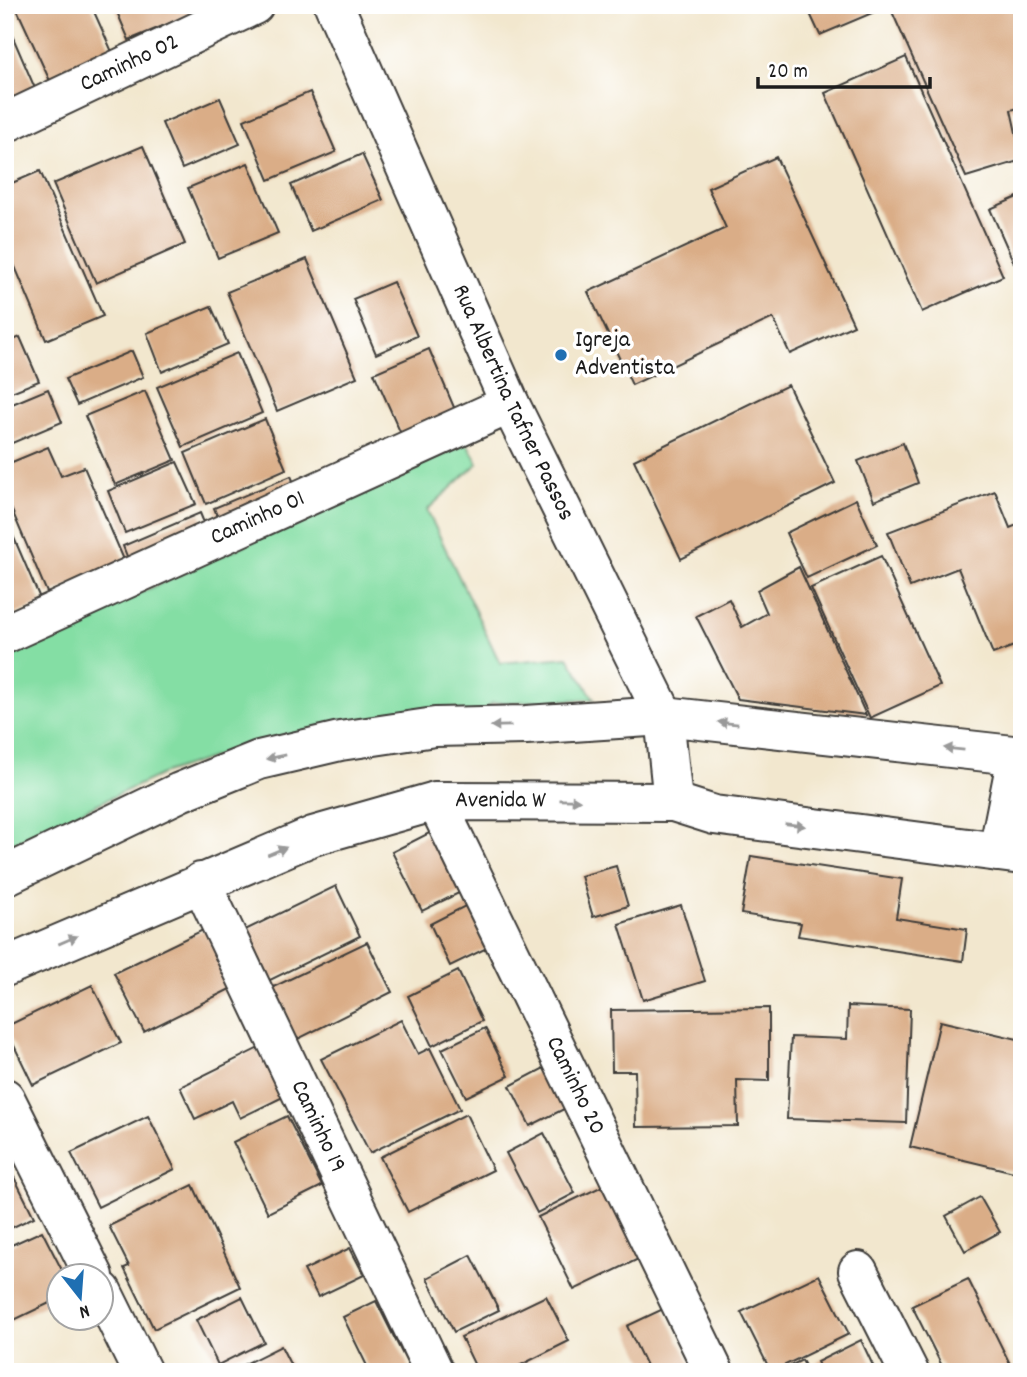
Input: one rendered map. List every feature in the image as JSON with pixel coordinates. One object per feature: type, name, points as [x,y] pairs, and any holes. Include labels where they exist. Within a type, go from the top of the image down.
[{"type":"street","name":"Caminho 02","points":[[5,123],[254,5]]},
{"type":"street","name":"Rua Albertina Tafner Passos","points":[[334,5],[510,404],[664,716],[673,802]]},
{"type":"street","name":"Caminho 01","points":[[5,634],[510,404]]},
{"type":"street","points":[[5,876],[180,792],[259,760],[340,741],[435,727],[526,725],[664,716],[1019,756],[1010,853]]},
{"type":"street","name":"Avenida W","points":[[5,967],[313,836],[436,800],[673,802],[714,815],[1010,853]]},
{"type":"street","name":"Caminho 20","points":[[436,800],[714,1372]]},
{"type":"street","name":"Caminho 19","points":[[201,882],[434,1372]]},
{"type":"street","points":[[5,1098],[87,1262]]},
{"type":"street","points":[[858,1270],[909,1372]]},
{"type":"street","points":[[116,1319],[142,1372]]},
{"type":"green space","points":[[467,443],[478,463],[427,510],[500,663],[568,657],[594,699],[492,703],[470,727],[237,749],[162,774],[5,847],[5,655]]},
{"type":"building","points":[[15,5],[91,5],[113,54],[50,81]]},
{"type":"building","points":[[114,5],[188,5],[192,14],[129,40]]},
{"type":"building","points":[[806,5],[883,5],[884,8],[820,35]]},
{"type":"building","points":[[889,5],[1022,5],[1022,107],[1011,110],[1022,160],[966,177]]},
{"type":"building","points":[[5,19],[37,93],[5,107]]},
{"type":"building","points":[[906,57],[1003,276],[922,312],[825,93]]},
{"type":"building","points":[[310,92],[336,152],[269,180],[244,120]]},
{"type":"building","points":[[220,98],[240,144],[182,169],[162,123]]},
{"type":"building","points":[[143,146],[185,244],[96,283],[53,184]]},
{"type":"building","points":[[362,154],[383,200],[311,231],[291,185]]},
{"type":"building","points":[[776,157],[854,325],[790,354],[773,318],[632,385],[588,292],[726,228],[708,188]]},
{"type":"building","points":[[248,163],[278,233],[218,258],[188,188]]},
{"type":"building","points":[[40,171],[103,316],[46,340],[5,243],[5,186]]},
{"type":"building","points":[[1022,195],[1022,259],[1014,263],[990,209]]},
{"type":"building","points":[[307,259],[357,377],[277,411],[227,292]]},
{"type":"building","points":[[393,282],[417,336],[376,354],[353,299]]},
{"type":"building","points":[[211,306],[228,344],[162,372],[147,333]]},
{"type":"building","points":[[20,337],[39,381],[9,393],[5,385],[5,344]]},
{"type":"building","points":[[429,349],[456,412],[401,434],[374,373]]},
{"type":"building","points":[[132,351],[143,377],[77,405],[65,379]]},
{"type":"building","points":[[237,353],[262,413],[183,447],[157,387]]},
{"type":"building","points":[[788,385],[835,483],[681,559],[634,460]]},
{"type":"building","points":[[48,389],[62,422],[5,446],[5,407]]},
{"type":"building","points":[[145,391],[175,460],[115,485],[85,416]]},
{"type":"building","points":[[265,419],[286,469],[206,504],[185,453]]},
{"type":"building","points":[[903,443],[918,483],[874,501],[858,461]]},
{"type":"building","points":[[48,447],[61,476],[84,467],[125,562],[48,595],[5,494],[5,465]]},
{"type":"building","points":[[177,462],[196,504],[125,533],[108,491]]},
{"type":"building","points":[[291,476],[301,499],[223,531],[214,508]]},
{"type":"building","points":[[995,491],[1010,528],[1022,523],[1022,643],[993,654],[958,568],[910,587],[888,532]]},
{"type":"building","points":[[856,499],[877,545],[807,578],[786,533]]},
{"type":"building","points":[[200,513],[209,535],[132,569],[123,546]]},
{"type":"building","points":[[5,517],[42,603],[5,619]]},
{"type":"building","points":[[881,556],[940,686],[870,718],[811,588]]},
{"type":"building","points":[[799,567],[866,715],[738,699],[696,616],[729,599],[742,627],[767,613],[757,590]]},
{"type":"building","points":[[435,830],[465,890],[422,911],[392,852]]},
{"type":"building","points":[[751,856],[902,879],[896,918],[967,929],[963,961],[798,936],[801,923],[741,914]]},
{"type":"building","points":[[616,866],[628,906],[593,917],[581,876]]},
{"type":"building","points":[[336,886],[360,936],[264,983],[239,933]]},
{"type":"building","points":[[473,902],[493,945],[450,966],[430,924]]},
{"type":"building","points":[[681,905],[705,981],[643,1000],[619,924]]},
{"type":"building","points":[[205,929],[234,987],[144,1032],[114,973]]},
{"type":"building","points":[[367,942],[392,992],[292,1042],[267,990]]},
{"type":"building","points":[[458,971],[482,1021],[432,1046],[408,996]]},
{"type":"building","points":[[92,985],[121,1043],[33,1085],[5,1027]]},
{"type":"building","points":[[848,1006],[910,1009],[906,1123],[787,1119],[791,1037],[847,1039]]},
{"type":"building","points":[[769,1008],[769,1081],[737,1080],[738,1126],[636,1127],[635,1071],[612,1071],[611,1010]]},
{"type":"building","points":[[401,1020],[418,1054],[430,1048],[460,1109],[370,1153],[321,1059]]},
{"type":"building","points":[[940,1021],[1022,1040],[1022,1174],[910,1147]]},
{"type":"building","points":[[485,1028],[509,1076],[466,1097],[442,1049]]},
{"type":"building","points":[[265,1045],[289,1094],[240,1118],[232,1101],[195,1119],[180,1087]]},
{"type":"building","points":[[546,1067],[566,1108],[530,1126],[510,1086]]},
{"type":"building","points":[[466,1114],[493,1170],[408,1212],[380,1157]]},
{"type":"building","points":[[148,1116],[175,1169],[98,1207],[71,1153]]},
{"type":"building","points":[[287,1116],[322,1186],[268,1213],[233,1142]]},
{"type":"building","points":[[544,1133],[575,1193],[537,1213],[506,1153]]},
{"type":"building","points":[[14,1177],[34,1217],[5,1231],[5,1181]]},
{"type":"building","points":[[617,1179],[653,1252],[574,1290],[538,1217]]},
{"type":"building","points":[[193,1185],[240,1287],[154,1329],[124,1268],[129,1266],[109,1226]]},
{"type":"building","points":[[980,1197],[1000,1232],[965,1251],[946,1216]]},
{"type":"building","points":[[42,1231],[58,1262],[46,1262],[46,1305],[10,1322],[5,1312],[5,1248]]},
{"type":"building","points":[[350,1248],[364,1275],[318,1297],[304,1270]]},
{"type":"building","points":[[471,1255],[499,1310],[454,1332],[427,1278]]},
{"type":"building","points":[[819,1275],[849,1334],[771,1372],[741,1312]]},
{"type":"building","points":[[968,1279],[1014,1372],[945,1372],[912,1306]]},
{"type":"building","points":[[546,1296],[569,1341],[507,1372],[478,1372],[461,1337]]},
{"type":"building","points":[[242,1297],[264,1342],[218,1365],[196,1320]]},
{"type":"building","points":[[376,1301],[409,1367],[400,1372],[370,1372],[343,1317]]},
{"type":"building","points":[[663,1309],[693,1369],[687,1372],[649,1372],[627,1326]]},
{"type":"building","points":[[861,1340],[876,1372],[822,1372],[817,1362]]},
{"type":"building","points":[[281,1346],[294,1372],[229,1372]]},
{"type":"building","points":[[802,1360],[808,1372],[778,1372]]},
{"type":"place","name":"Igreja Adventista","points":[[561,355]]}]
